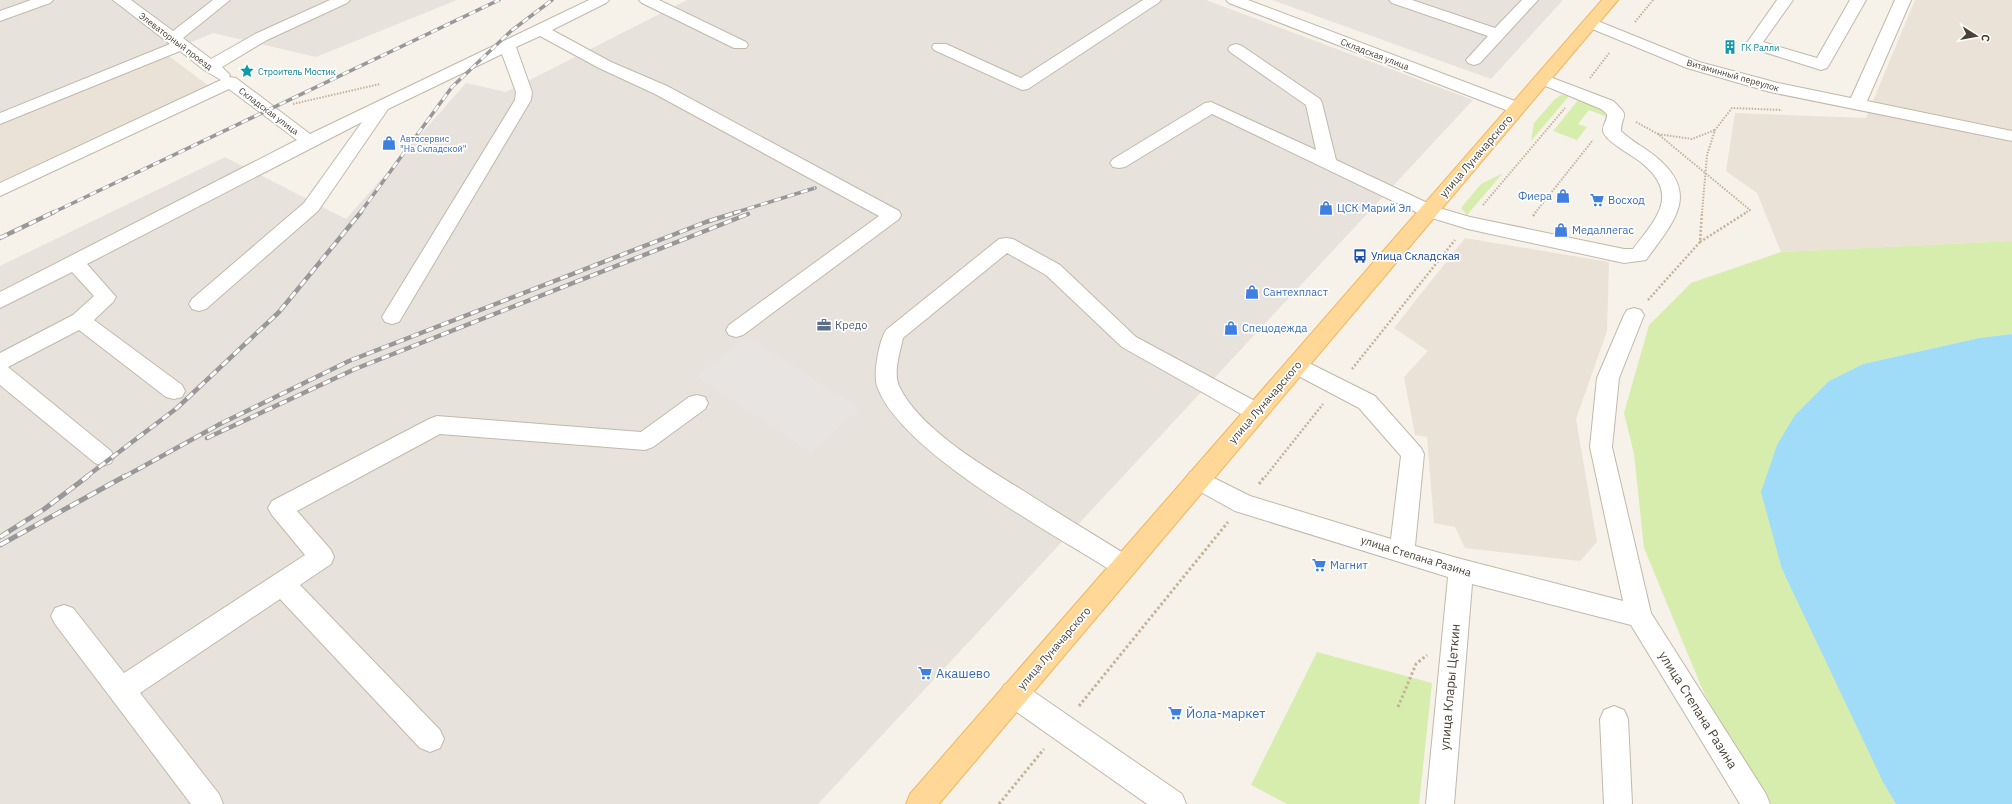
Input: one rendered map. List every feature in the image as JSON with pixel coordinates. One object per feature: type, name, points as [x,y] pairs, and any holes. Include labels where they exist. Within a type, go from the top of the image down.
[{"type":"main road","name":"улица Луначарского","points":[[920,804],[1610,0]]},
{"type":"street","points":[[0,16],[45,0]]},
{"type":"street","name":"Элеваторный проезд","points":[[120,0],[230,82]]},
{"type":"street","points":[[0,119],[177,42],[222,0]]},
{"type":"street","points":[[210,67],[261,38],[342,0]]},
{"type":"street","name":"Складская улица","points":[[0,190],[230,82],[309,141],[507,44],[601,0]]},
{"type":"street","points":[[647,0],[740,45]]},
{"type":"street","points":[[940,47],[1022,85],[1153,0]]},
{"type":"street","name":"Складская улица","points":[[1234,0],[1517,108]]},
{"type":"street","points":[[1397,0],[1498,34]]},
{"type":"street","points":[[1474,60],[1530,0]]},
{"type":"street","points":[[1785,0],[1754,44],[1821,65],[1858,0]]},
{"type":"street","points":[[1857,104],[1903,0]]},
{"type":"street","name":"Витаминный переулок","points":[[1590,24],[1693,65],[1776,88],[2012,136]]},
{"type":"street","points":[[539,29],[605,65],[674,96],[892,216],[736,330]]},
{"type":"street","points":[[392,316],[523,100],[524,92],[507,44]]},
{"type":"street","points":[[1236,49],[1314,103],[1328,163]]},
{"type":"street","points":[[1119,163],[1211,107],[1429,211],[1468,223],[1519,234],[1624,256],[1638,255],[1669,213],[1673,198],[1667,177],[1650,160],[1617,139],[1612,132],[1612,127],[1616,119],[1615,112],[1607,105],[1542,79]]},
{"type":"street","points":[[199,304],[311,207],[382,105]]},
{"type":"street","points":[[0,302],[309,141]]},
{"type":"street","points":[[1124,566],[973,471],[931,438],[902,408],[887,385],[888,361],[893,335],[1006,244],[1053,270],[1129,342],[1256,412]]},
{"type":"street","points":[[0,362],[80,320],[106,297],[75,263]]},
{"type":"street","name":"улица Степана Разина","points":[[1634,315],[1608,378],[1601,447],[1639,616],[1756,804]]},
{"type":"street","points":[[80,320],[174,391]]},
{"type":"street","points":[[1297,365],[1367,402],[1413,454],[1402,552]]},
{"type":"street","points":[[0,373],[45,408],[103,458]]},
{"type":"street","points":[[121,690],[322,557],[280,508],[437,425],[645,442],[697,403]]},
{"type":"street","name":"улица Степана Разина","points":[[1198,479],[1243,504],[1461,570],[1639,616]]},
{"type":"street","name":"улица Клары Цеткин","points":[[1440,804],[1461,570]]},
{"type":"street","points":[[282,584],[430,739]]},
{"type":"street","points":[[64,616],[209,804]]},
{"type":"street","points":[[1014,694],[1172,804]]},
{"type":"street","points":[[1614,720],[1618,804]]},
{"type":"path","points":[[267,110],[357,88],[383,84]]},
{"type":"path","points":[[1700,242],[1707,155],[1715,130],[1732,108],[1786,110]]},
{"type":"path","points":[[1519,234],[1615,112],[1658,134],[1750,210],[1700,242],[1634,315]]},
{"type":"path","points":[[1658,134],[1692,139],[1715,130]]},
{"type":"path","points":[[1398,707],[1416,664],[1455,631]]},
{"type":"shaded area","points":[[0,0],[457,0],[316,57],[213,33],[0,124]]},
{"type":"shaded area","points":[[687,0],[1206,0],[1473,100],[818,804],[0,804],[0,266],[225,157],[346,219],[466,83],[506,92]]},
{"type":"shaded area","points":[[1272,0],[1563,0],[1491,79]]},
{"type":"shaded area","points":[[1915,0],[2012,0],[2012,241],[1781,252],[1757,193],[1726,171],[1735,113],[1866,118]]},
{"type":"shaded area","points":[[165,53],[209,86],[0,182],[0,124]]},
{"type":"shaded area","points":[[1465,238],[1609,262],[1607,331],[1576,419],[1597,542],[1580,561],[1465,548],[1455,527],[1434,523],[1427,437],[1415,435],[1404,377],[1428,351],[1394,328]]},
{"type":"shaded area","points":[[747,337],[860,409],[811,452],[697,376]]},
{"type":"green space","points":[[1561,95],[1569,96],[1531,141],[1534,123],[1554,100]]},
{"type":"green space","points":[[1579,99],[1602,110],[1607,117],[1589,110],[1578,124],[1587,127],[1577,140],[1553,131]]},
{"type":"green space","points":[[1503,173],[1467,215],[1461,208],[1481,184]]},
{"type":"green space","points":[[2012,241],[2012,334],[1979,338],[1863,364],[1829,381],[1884,784],[1896,804],[1759,804],[1744,778],[1701,686],[1644,548],[1634,454],[1624,413],[1649,325],[1691,283],[1781,252]]},
{"type":"green space","points":[[1317,652],[1432,683],[1419,804],[1287,804],[1251,785]]},
{"type":"water","points":[[2012,334],[2012,804],[1896,804],[1884,784],[1782,569],[1761,492],[1777,445],[1795,415],[1829,381],[1863,364],[1979,338]]},
{"type":"railway","points":[[52,213],[499,0]]},
{"type":"railway","points":[[360,213],[452,87],[511,31],[552,0]]},
{"type":"railway","points":[[734,213],[815,188]]},
{"type":"railway","points":[[0,238],[54,212]]},
{"type":"railway","points":[[86,477],[177,408],[279,312],[361,212]]},
{"type":"railway","points":[[124,477],[220,424],[349,361],[706,222],[738,212]]},
{"type":"railway","points":[[207,438],[355,369],[748,214]]},
{"type":"railway","points":[[0,537],[43,510],[88,476]]},
{"type":"railway","points":[[0,545],[125,476]]},
{"type":"place","name":"ГК Ралли","points":[[1730,47]]},
{"type":"place","name":"Строитель Мостик","points":[[247,71]]},
{"type":"place","name":"Автосервис \"На Складской\"","points":[[389,143]]},
{"type":"place","name":"Фиера","points":[[1563,196]]},
{"type":"place","name":"Восход","points":[[1597,200]]},
{"type":"place","name":"ЦСК Марий Эл","points":[[1326,208]]},
{"type":"place","name":"Медаллегас","points":[[1561,230]]},
{"type":"place","name":"Улица Складская","points":[[1360,256]]},
{"type":"place","name":"Сантехпласт","points":[[1252,292]]},
{"type":"place","name":"Кредо","points":[[824,325]]},
{"type":"place","name":"Спецодежда","points":[[1231,328]]},
{"type":"place","name":"Магнит","points":[[1319,565]]},
{"type":"place","name":"Акашево","points":[[925,673]]},
{"type":"place","name":"Йола-маркет","points":[[1175,713]]}]
